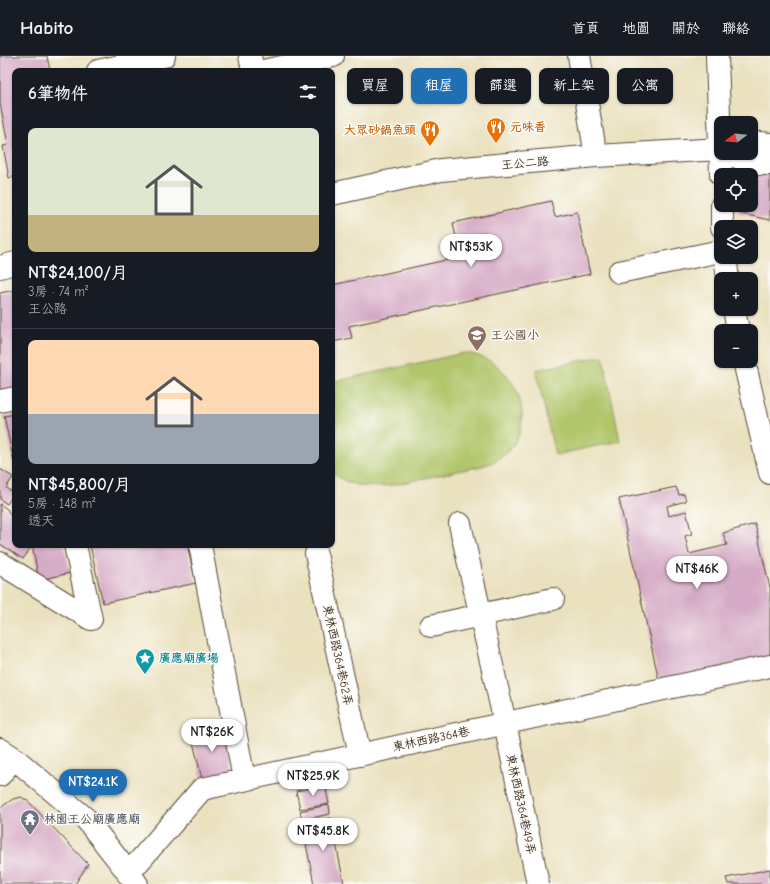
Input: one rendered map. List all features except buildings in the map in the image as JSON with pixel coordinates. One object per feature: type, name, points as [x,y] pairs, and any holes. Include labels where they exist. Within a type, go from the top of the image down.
[{"type":"street","points":[[95,56],[97,68]]},
{"type":"street","points":[[111,68],[164,56]]},
{"type":"street","points":[[250,56],[252,68]]},
{"type":"street","points":[[277,68],[333,56]]},
{"type":"street","points":[[579,56],[596,156]]},
{"type":"street","points":[[717,56],[720,116]]},
{"type":"street","points":[[758,143],[770,144]]},
{"type":"street","name":"王公二路","points":[[335,193],[441,170],[596,156],[714,149]]},
{"type":"street","points":[[744,160],[752,164],[770,164]]},
{"type":"street","points":[[619,272],[714,252]]},
{"type":"street","points":[[0,267],[12,264]]},
{"type":"street","points":[[746,368],[770,473]]},
{"type":"street","points":[[0,401],[12,399]]},
{"type":"street","name":"東林西路364巷49弄","points":[[460,524],[505,723],[538,884]]},
{"type":"street","points":[[0,563],[91,619],[76,548]]},
{"type":"street","points":[[201,548],[244,779]]},
{"type":"street","name":"東林西路364巷62弄","points":[[316,554],[360,755]]},
{"type":"street","points":[[431,626],[553,599]]},
{"type":"street","name":"東林西路364巷","points":[[133,879],[202,789],[770,666]]},
{"type":"street","points":[[0,775],[7,753],[86,819],[133,879]]},
{"type":"green space","points":[[464,353],[486,359],[503,371],[515,387],[521,405],[521,424],[515,442],[502,456],[482,466],[389,486],[377,487],[353,484],[335,474],[335,381]]},
{"type":"green space","points":[[603,356],[620,441],[555,455],[536,370]]},
{"type":"place","name":"元味香","points":[[496,144]]},
{"type":"place","name":"大眾砂鍋魚頭","points":[[430,147]]},
{"type":"place","name":"王公國小","points":[[477,352]]},
{"type":"place","name":"廣應廟廣場","points":[[145,675]]},
{"type":"place","name":"林園王公廟廣應廟","points":[[30,836]]}]
